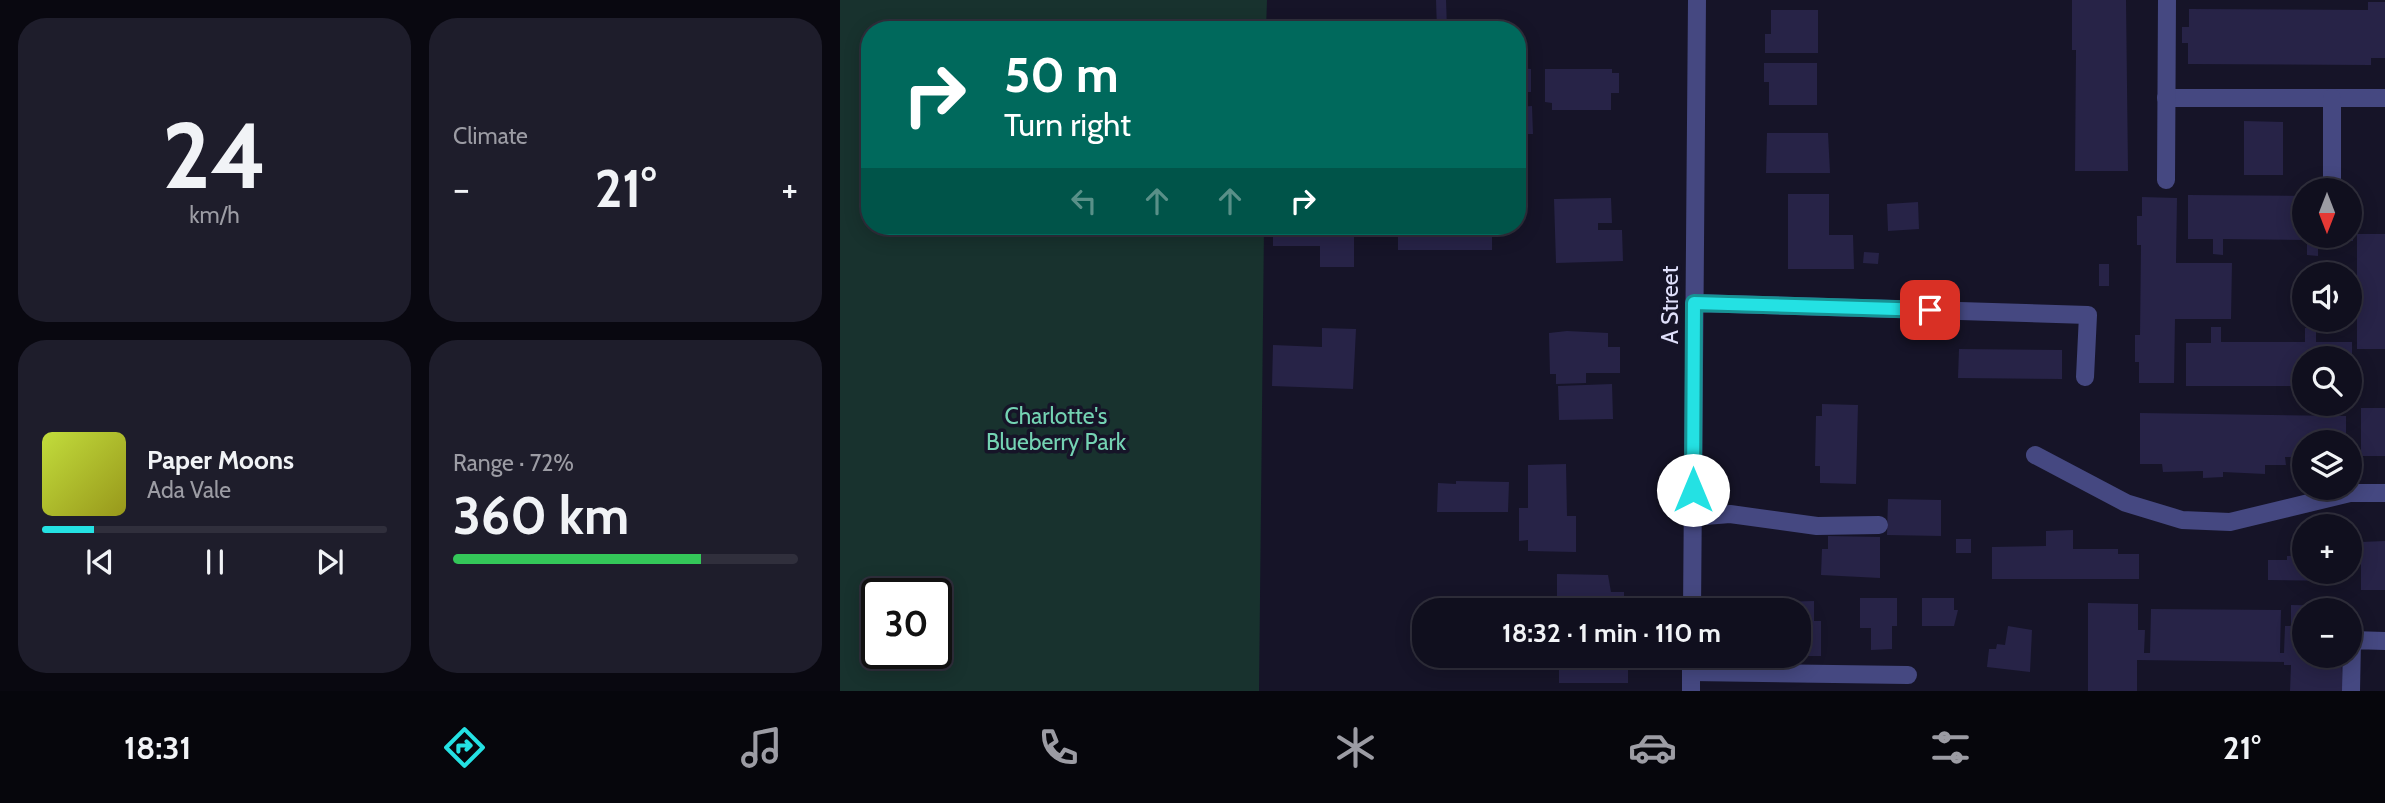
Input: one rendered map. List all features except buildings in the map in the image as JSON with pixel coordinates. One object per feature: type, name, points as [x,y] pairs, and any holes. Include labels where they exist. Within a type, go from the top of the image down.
[{"type":"street","name":"A Street","points":[[1692,598],[1697,0]]},
{"type":"street","points":[[2166,180],[2167,0]]},
{"type":"street","points":[[2166,98],[2385,98]]},
{"type":"street","points":[[2332,98],[2332,178]]},
{"type":"street","points":[[1694,303],[2088,314],[2085,377]]},
{"type":"street","points":[[2035,455],[2126,503],[2182,520],[2230,522],[2350,493],[2385,493]]},
{"type":"street","points":[[1692,517],[1730,514],[1817,526],[1879,525]]},
{"type":"street","points":[[2351,691],[2352,640],[2385,641]]},
{"type":"street","points":[[1691,668],[1691,691]]},
{"type":"street","points":[[1770,668],[1908,675]]},
{"type":"green space","name":"Charlotte's Blueberry Park","points":[[840,0],[1267,0],[1266,21],[861,21],[861,235],[1264,235],[1259,691],[840,691]]},
{"type":"route","points":[[1693,490],[1694,303],[1930,310]]}]
